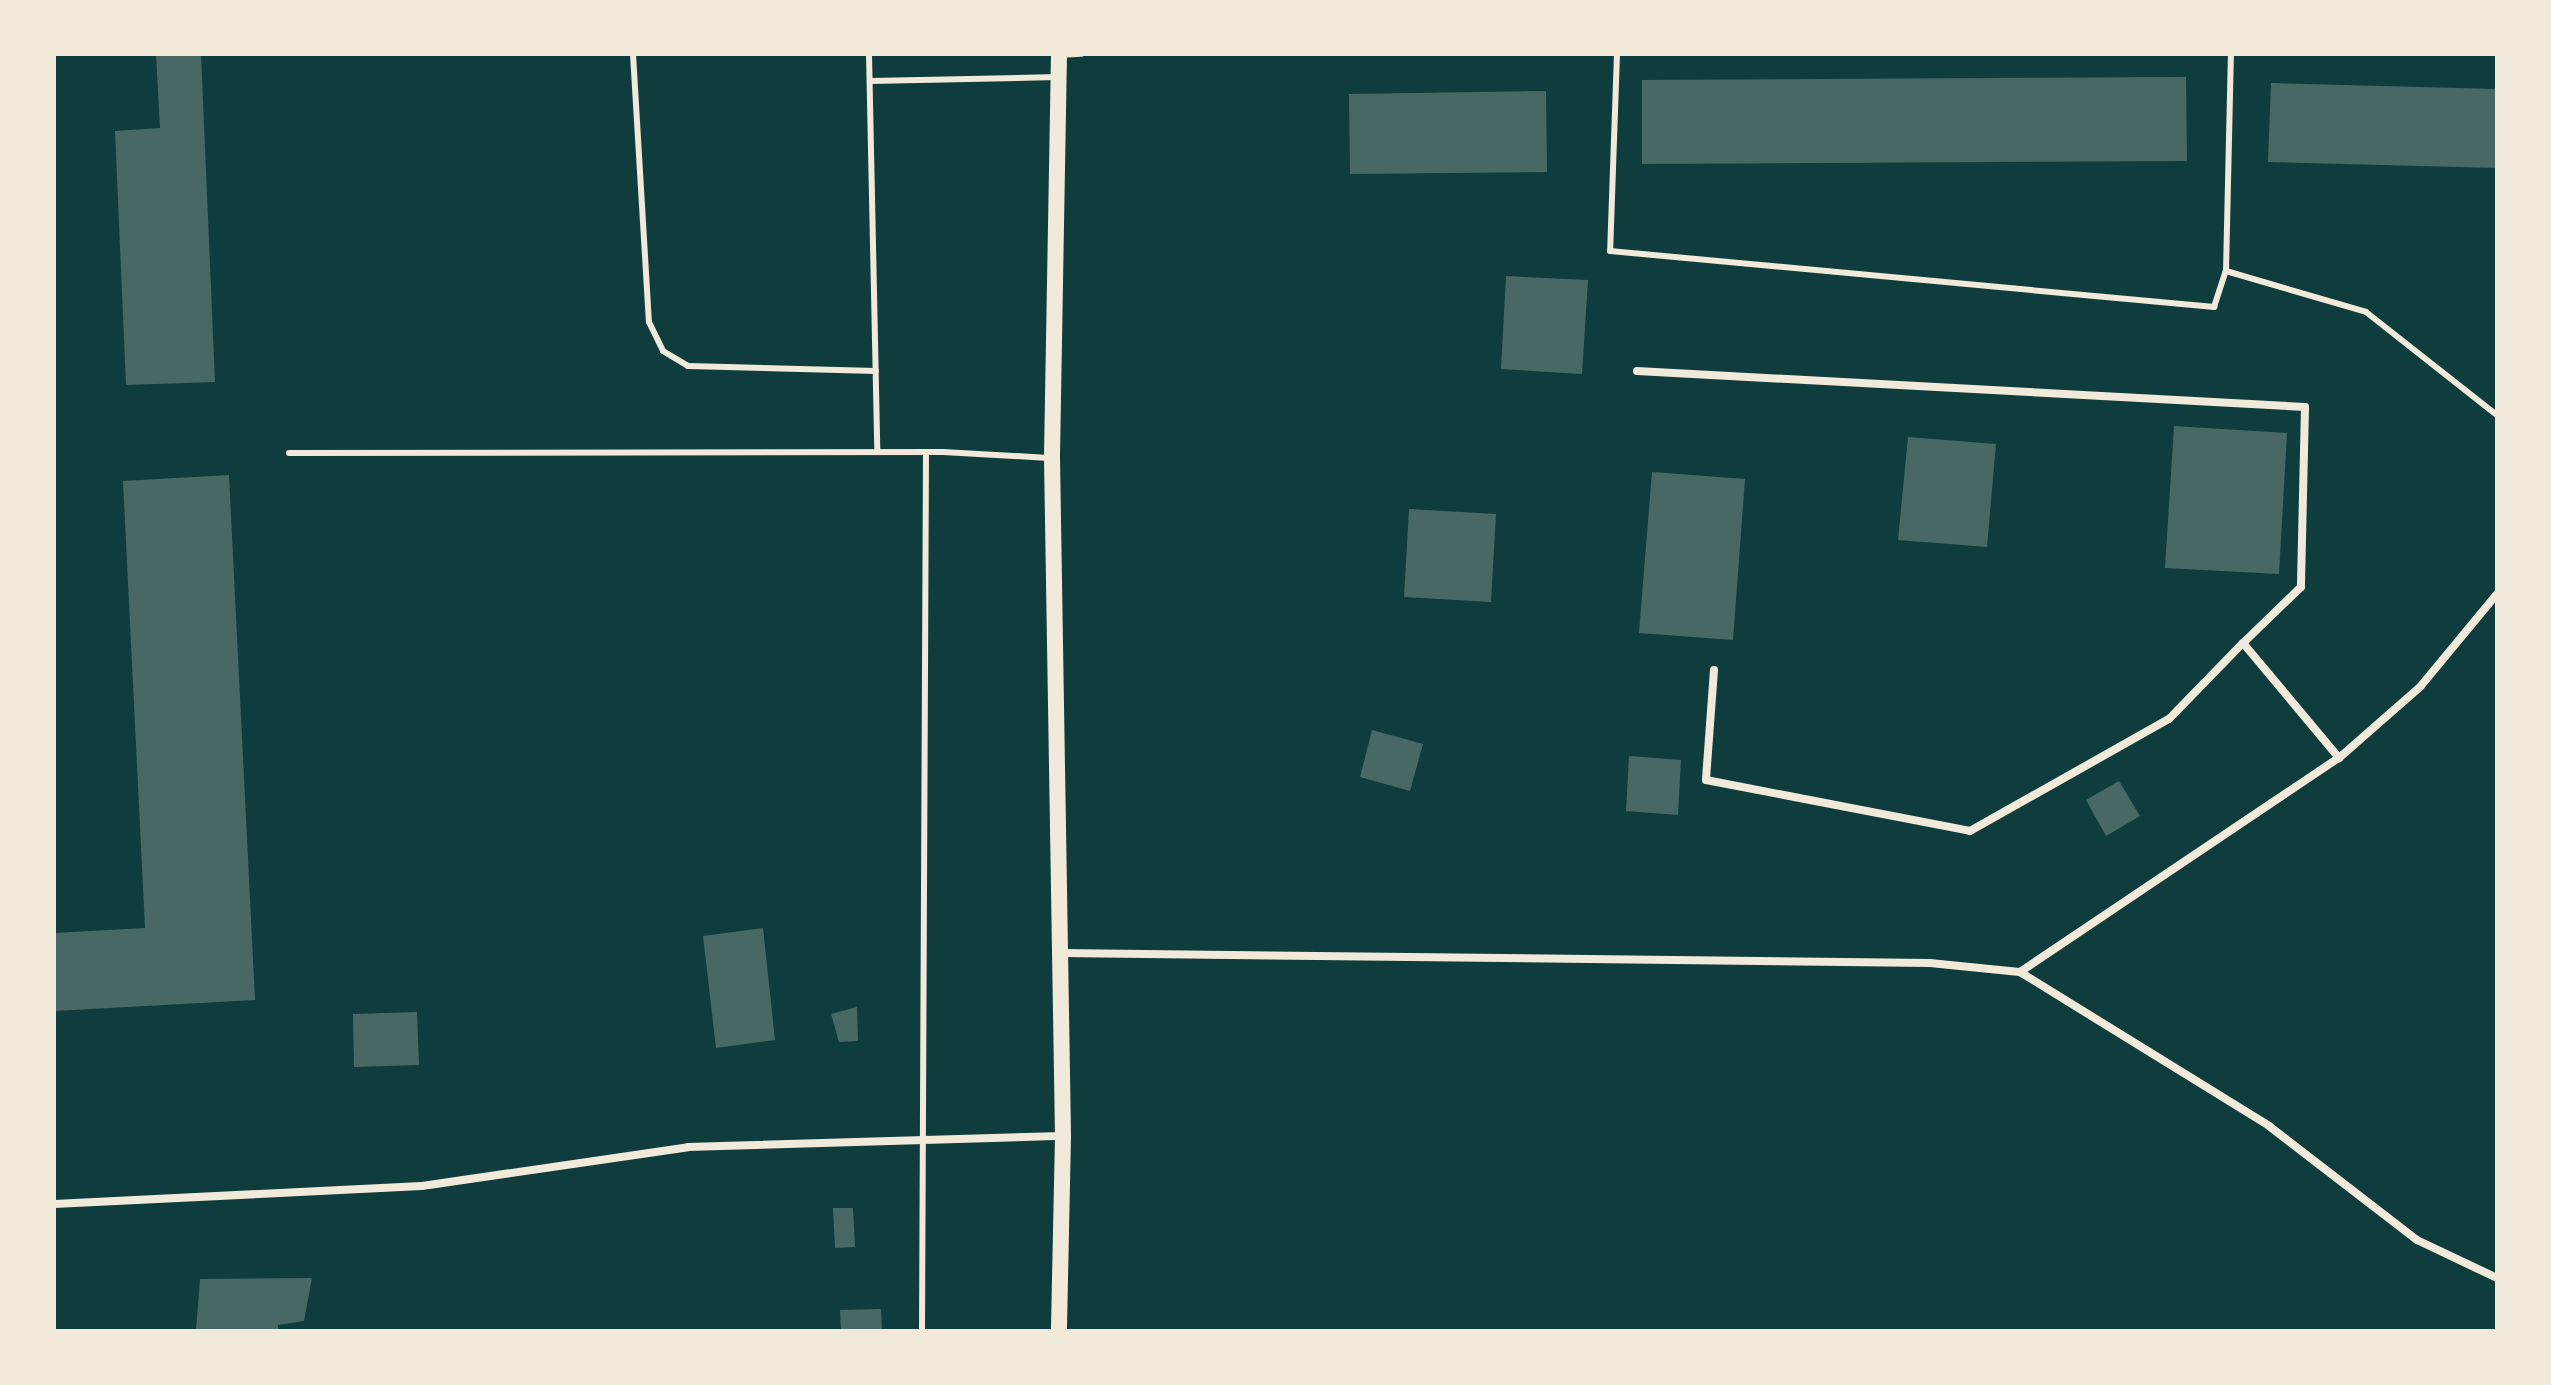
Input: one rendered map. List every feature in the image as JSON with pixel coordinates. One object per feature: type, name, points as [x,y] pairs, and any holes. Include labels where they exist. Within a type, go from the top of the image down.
[{"type":"main road","points":[[1059,54],[1052,458],[1063,1136],[1059,1331]]},
{"type":"street","points":[[1637,371],[2305,407],[2301,587],[2169,719],[1970,831],[1706,780],[1714,670]]},
{"type":"street","points":[[2020,972],[2339,758],[2420,687],[2497,594]]},
{"type":"street","points":[[2243,643],[2339,758]]},
{"type":"street","points":[[1061,953],[1915,963],[2020,972],[2269,1126],[2417,1240],[2497,1278]]},
{"type":"street","points":[[54,1204],[422,1186],[688,1147],[1063,1136]]},
{"type":"lane","points":[[633,54],[649,322],[663,351],[688,366],[876,371]]},
{"type":"lane","points":[[869,54],[877,452]]},
{"type":"lane","points":[[1059,54],[1081,54]]},
{"type":"lane","points":[[1617,54],[1610,251],[2214,307],[2226,271],[2231,54]]},
{"type":"lane","points":[[870,81],[1059,77]]},
{"type":"lane","points":[[2226,271],[2366,312],[2497,415]]},
{"type":"lane","points":[[922,1331],[926,452]]},
{"type":"lane","points":[[289,453],[926,452],[1052,458]]},
{"type":"building","points":[[156,54],[201,54],[215,382],[126,385],[115,131],[160,128]]},
{"type":"building","points":[[2186,77],[2187,161],[1642,164],[1642,80]]},
{"type":"building","points":[[2271,83],[2497,89],[2497,168],[2268,162]]},
{"type":"building","points":[[1546,91],[1547,172],[1350,174],[1349,94]]},
{"type":"building","points":[[1506,276],[1588,280],[1582,374],[1501,369]]},
{"type":"building","points":[[2174,426],[2287,433],[2279,574],[2165,568]]},
{"type":"building","points":[[1908,437],[1996,444],[1987,547],[1898,540]]},
{"type":"building","points":[[1652,472],[1745,479],[1733,640],[1639,633]]},
{"type":"building","points":[[229,475],[255,1000],[54,1011],[54,933],[145,928],[123,481]]},
{"type":"building","points":[[1409,509],[1496,514],[1491,602],[1404,597]]},
{"type":"building","points":[[1372,730],[1423,744],[1410,791],[1360,777]]},
{"type":"building","points":[[1629,756],[1681,760],[1678,815],[1626,811]]},
{"type":"building","points":[[2119,781],[2140,816],[2106,836],[2086,800]]},
{"type":"building","points":[[763,928],[775,1040],[716,1048],[703,936]]},
{"type":"building","points":[[857,1007],[858,1041],[839,1042],[831,1014]]},
{"type":"building","points":[[417,1012],[419,1065],[354,1067],[353,1014]]},
{"type":"building","points":[[833,1208],[853,1208],[855,1247],[835,1248]]},
{"type":"building","points":[[312,1278],[304,1321],[278,1325],[278,1331],[196,1331],[200,1279]]},
{"type":"building","points":[[881,1309],[882,1331],[841,1331],[840,1310]]}]
